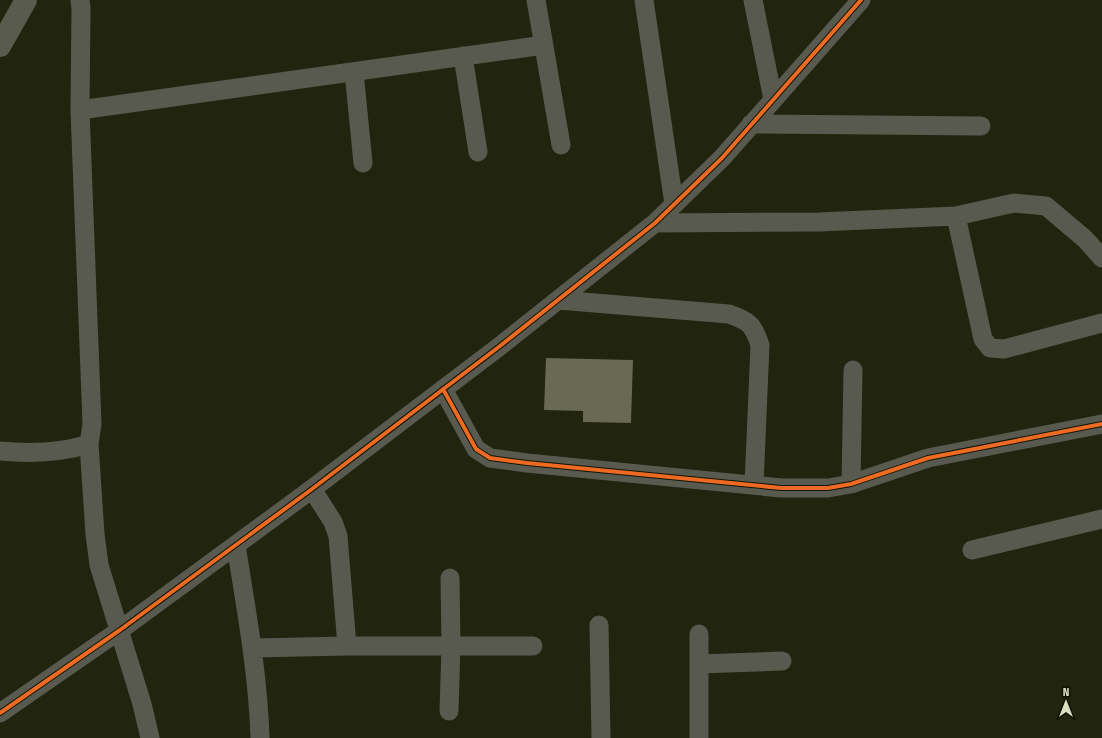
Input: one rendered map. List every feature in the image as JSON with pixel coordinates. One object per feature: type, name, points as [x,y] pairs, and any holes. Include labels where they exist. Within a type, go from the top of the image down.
[{"type":"main road","points":[[0,46],[26,0]]},
{"type":"street","points":[[80,0],[80,110],[92,424],[89,444],[95,534],[99,565],[142,704],[150,738]]},
{"type":"street","points":[[536,0],[561,145]]},
{"type":"street","points":[[644,0],[674,204]]},
{"type":"street","points":[[753,0],[773,99]]},
{"type":"street","points":[[0,713],[120,630],[312,489],[444,389],[655,223],[722,158],[861,0]]},
{"type":"street","points":[[80,110],[544,45]]},
{"type":"street","points":[[463,56],[478,152]]},
{"type":"street","points":[[354,72],[363,162]]},
{"type":"street","points":[[751,124],[981,126]]},
{"type":"street","points":[[655,223],[819,222],[956,216],[1014,203],[1046,206],[1085,239],[1102,258]]},
{"type":"street","points":[[956,216],[983,339],[990,348],[1004,349],[1102,323]]},
{"type":"street","points":[[558,300],[729,314],[743,319],[755,330],[760,345],[754,485]]},
{"type":"street","points":[[851,484],[853,370]]},
{"type":"street","points":[[444,389],[476,449],[490,458],[535,464],[781,488],[828,488],[851,484],[928,458],[1102,424]]},
{"type":"street","points":[[0,451],[15,453],[53,452],[73,449],[89,444]]},
{"type":"street","points":[[312,489],[333,522],[338,536],[342,566],[347,646]]},
{"type":"street","points":[[972,550],[1102,519]]},
{"type":"street","points":[[236,544],[252,648],[260,738]]},
{"type":"street","points":[[449,711],[451,646],[450,578]]},
{"type":"street","points":[[599,625],[601,738]]},
{"type":"street","points":[[699,634],[699,738]]},
{"type":"street","points":[[252,648],[347,646],[532,646]]},
{"type":"street","points":[[699,664],[782,661]]},
{"type":"building","points":[[546,358],[633,360],[631,423],[583,422],[583,411],[544,410]]},
{"type":"cycle path","points":[[0,713],[120,630],[312,489],[500,346],[655,223],[722,158],[861,0]]},
{"type":"cycle path","points":[[443,389],[476,449],[490,458],[781,488],[828,488],[851,484],[928,458],[1102,424]]}]
